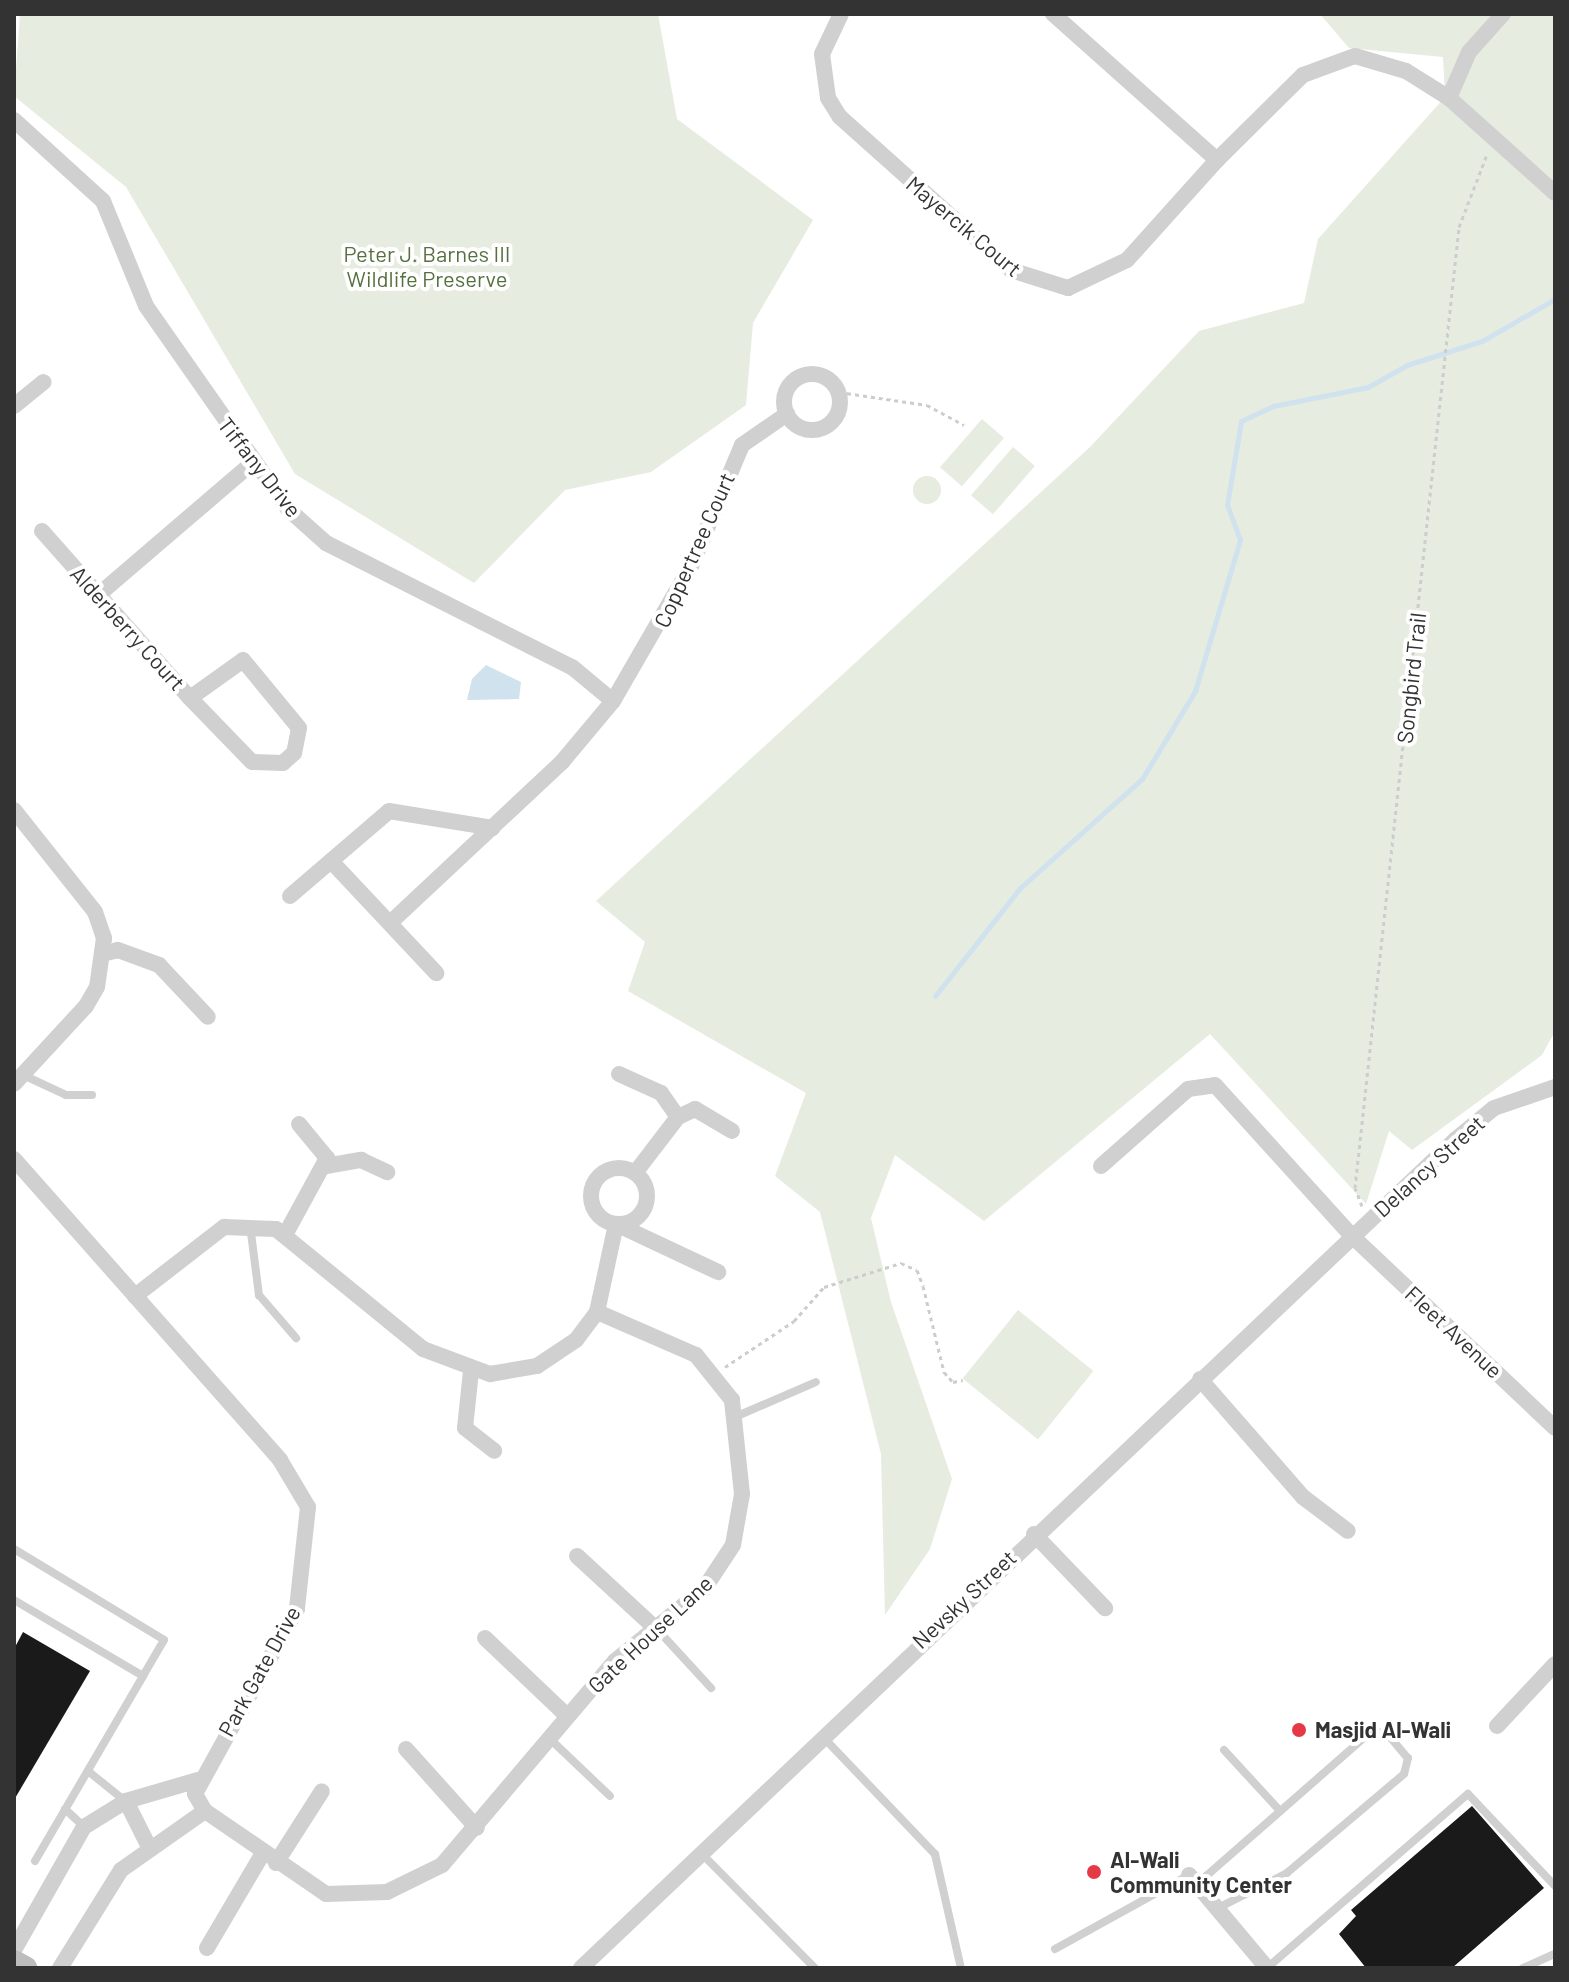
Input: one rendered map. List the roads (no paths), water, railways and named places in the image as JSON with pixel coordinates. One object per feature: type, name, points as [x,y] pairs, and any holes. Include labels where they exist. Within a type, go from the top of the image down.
[{"type":"street","name":"Mayercik Court","points":[[841,14],[822,54],[828,98],[840,117],[1031,280],[1068,288],[1107,275],[1303,75],[1330,60],[1377,59],[1449,98],[1555,193]]},
{"type":"street","points":[[1053,14],[1217,160]]},
{"type":"street","points":[[1449,98],[1469,52],[1503,14]]},
{"type":"street","name":"Tiffany Drive","points":[[14,120],[103,201],[146,306],[252,463],[326,543],[572,667],[613,701]]},
{"type":"street","points":[[819,374],[839,392],[839,411],[828,425],[800,427],[787,414],[788,387],[801,375],[819,374]]},
{"type":"street","points":[[14,406],[44,382]]},
{"type":"street","name":"Coppertree Court","points":[[391,922],[493,828],[613,701],[679,589],[742,445],[787,414]]},
{"type":"street","points":[[97,596],[252,463]]},
{"type":"street","name":"Alderberry Court","points":[[42,531],[97,596],[190,698],[252,762],[270,766],[294,753],[299,728],[243,660],[190,698]]},
{"type":"street","points":[[14,810],[95,912],[102,954],[86,1006],[17,1079]]},
{"type":"street","points":[[290,896],[389,811],[493,828]]},
{"type":"street","points":[[331,861],[436,973]]},
{"type":"street","points":[[102,954],[118,950],[159,965],[208,1017]]},
{"type":"street","points":[[619,1074],[661,1093],[678,1117]]},
{"type":"street","name":"Fleet Avenue","points":[[1101,1166],[1182,1093],[1209,1082],[1352,1236],[1555,1428]]},
{"type":"street","name":"Delancy Street","points":[[1352,1236],[1494,1108],[1555,1087]]},
{"type":"street","points":[[635,1173],[678,1117],[695,1109],[732,1131]]},
{"type":"street","points":[[285,1235],[326,1166],[324,1148],[299,1124]]},
{"type":"street","name":"Park Gate Drive","points":[[14,1159],[280,1460],[308,1507],[297,1609],[198,1780]]},
{"type":"street","points":[[326,1166],[361,1160],[387,1172]]},
{"type":"street","points":[[635,1173],[618,1168],[594,1182],[594,1209],[616,1224],[718,1272]]},
{"type":"street","points":[[616,1224],[634,1220],[645,1206],[635,1173]]},
{"type":"street","points":[[135,1296],[200,1241],[224,1227],[250,1225],[285,1235],[423,1349],[471,1371],[537,1366],[576,1340],[597,1312],[616,1224]]},
{"type":"street","name":"Nevsky Street","points":[[581,1968],[821,1736],[1352,1236]]},
{"type":"street","name":"Gate House Lane","points":[[205,1811],[269,1858],[326,1894],[372,1894],[429,1874],[477,1828],[566,1715],[654,1627],[704,1589],[733,1545],[742,1494],[735,1417],[715,1373],[659,1333],[597,1312]]},
{"type":"street","points":[[471,1371],[465,1428],[494,1451]]},
{"type":"street","points":[[1200,1379],[1303,1497],[1348,1531]]},
{"type":"street","points":[[1034,1534],[1105,1608]]},
{"type":"street","points":[[577,1556],[654,1627]]},
{"type":"street","points":[[485,1638],[566,1715]]},
{"type":"street","points":[[1497,1726],[1555,1664]]},
{"type":"street","points":[[406,1749],[477,1828]]},
{"type":"street","points":[[14,1950],[84,1827],[126,1801],[198,1780],[195,1794],[205,1811],[149,1847],[121,1870],[60,1968]]},
{"type":"street","points":[[207,1948],[269,1858],[322,1791]]},
{"type":"street","points":[[126,1801],[149,1847]]},
{"type":"street","points":[[1193,1880],[1267,1968]]},
{"type":"street","points":[[14,1962],[25,1968]]},
{"type":"lane","points":[[17,1079],[66,1095],[92,1095]]},
{"type":"lane","points":[[250,1225],[259,1295],[296,1338]]},
{"type":"lane","points":[[735,1417],[816,1382]]},
{"type":"lane","points":[[14,1549],[164,1640],[35,1861]]},
{"type":"lane","points":[[14,1600],[143,1676]]},
{"type":"lane","points":[[654,1627],[711,1688]]},
{"type":"lane","points":[[1055,1949],[1193,1880],[1376,1730],[1408,1758],[1404,1774],[1287,1873],[1217,1908]]},
{"type":"lane","points":[[821,1736],[935,1854],[961,1968]]},
{"type":"lane","points":[[549,1738],[610,1796]]},
{"type":"lane","points":[[1224,1750],[1280,1811]]},
{"type":"lane","points":[[88,1771],[126,1801]]},
{"type":"lane","points":[[1267,1968],[1468,1794],[1555,1886]]},
{"type":"lane","points":[[65,1809],[84,1827]]},
{"type":"lane","points":[[700,1853],[815,1968]]},
{"type":"lane","points":[[1523,1968],[1555,1954]]},
{"type":"water","points":[[486,665],[521,682],[519,699],[467,700],[472,679]]},
{"type":"waterway","points":[[935,996],[1020,888],[1142,779],[1195,691],[1240,540],[1227,505],[1241,421],[1273,406],[1368,387],[1407,365],[1482,341],[1555,299]]},
{"type":"place","name":"Masjid Al-Wali","points":[[1299,1730]]},
{"type":"place","name":"Al-Wali Community Center","points":[[1094,1872]]},
{"type":"park label","name":"Peter J. Barnes III Wildlife Preserve","points":[[427,266]]}]
